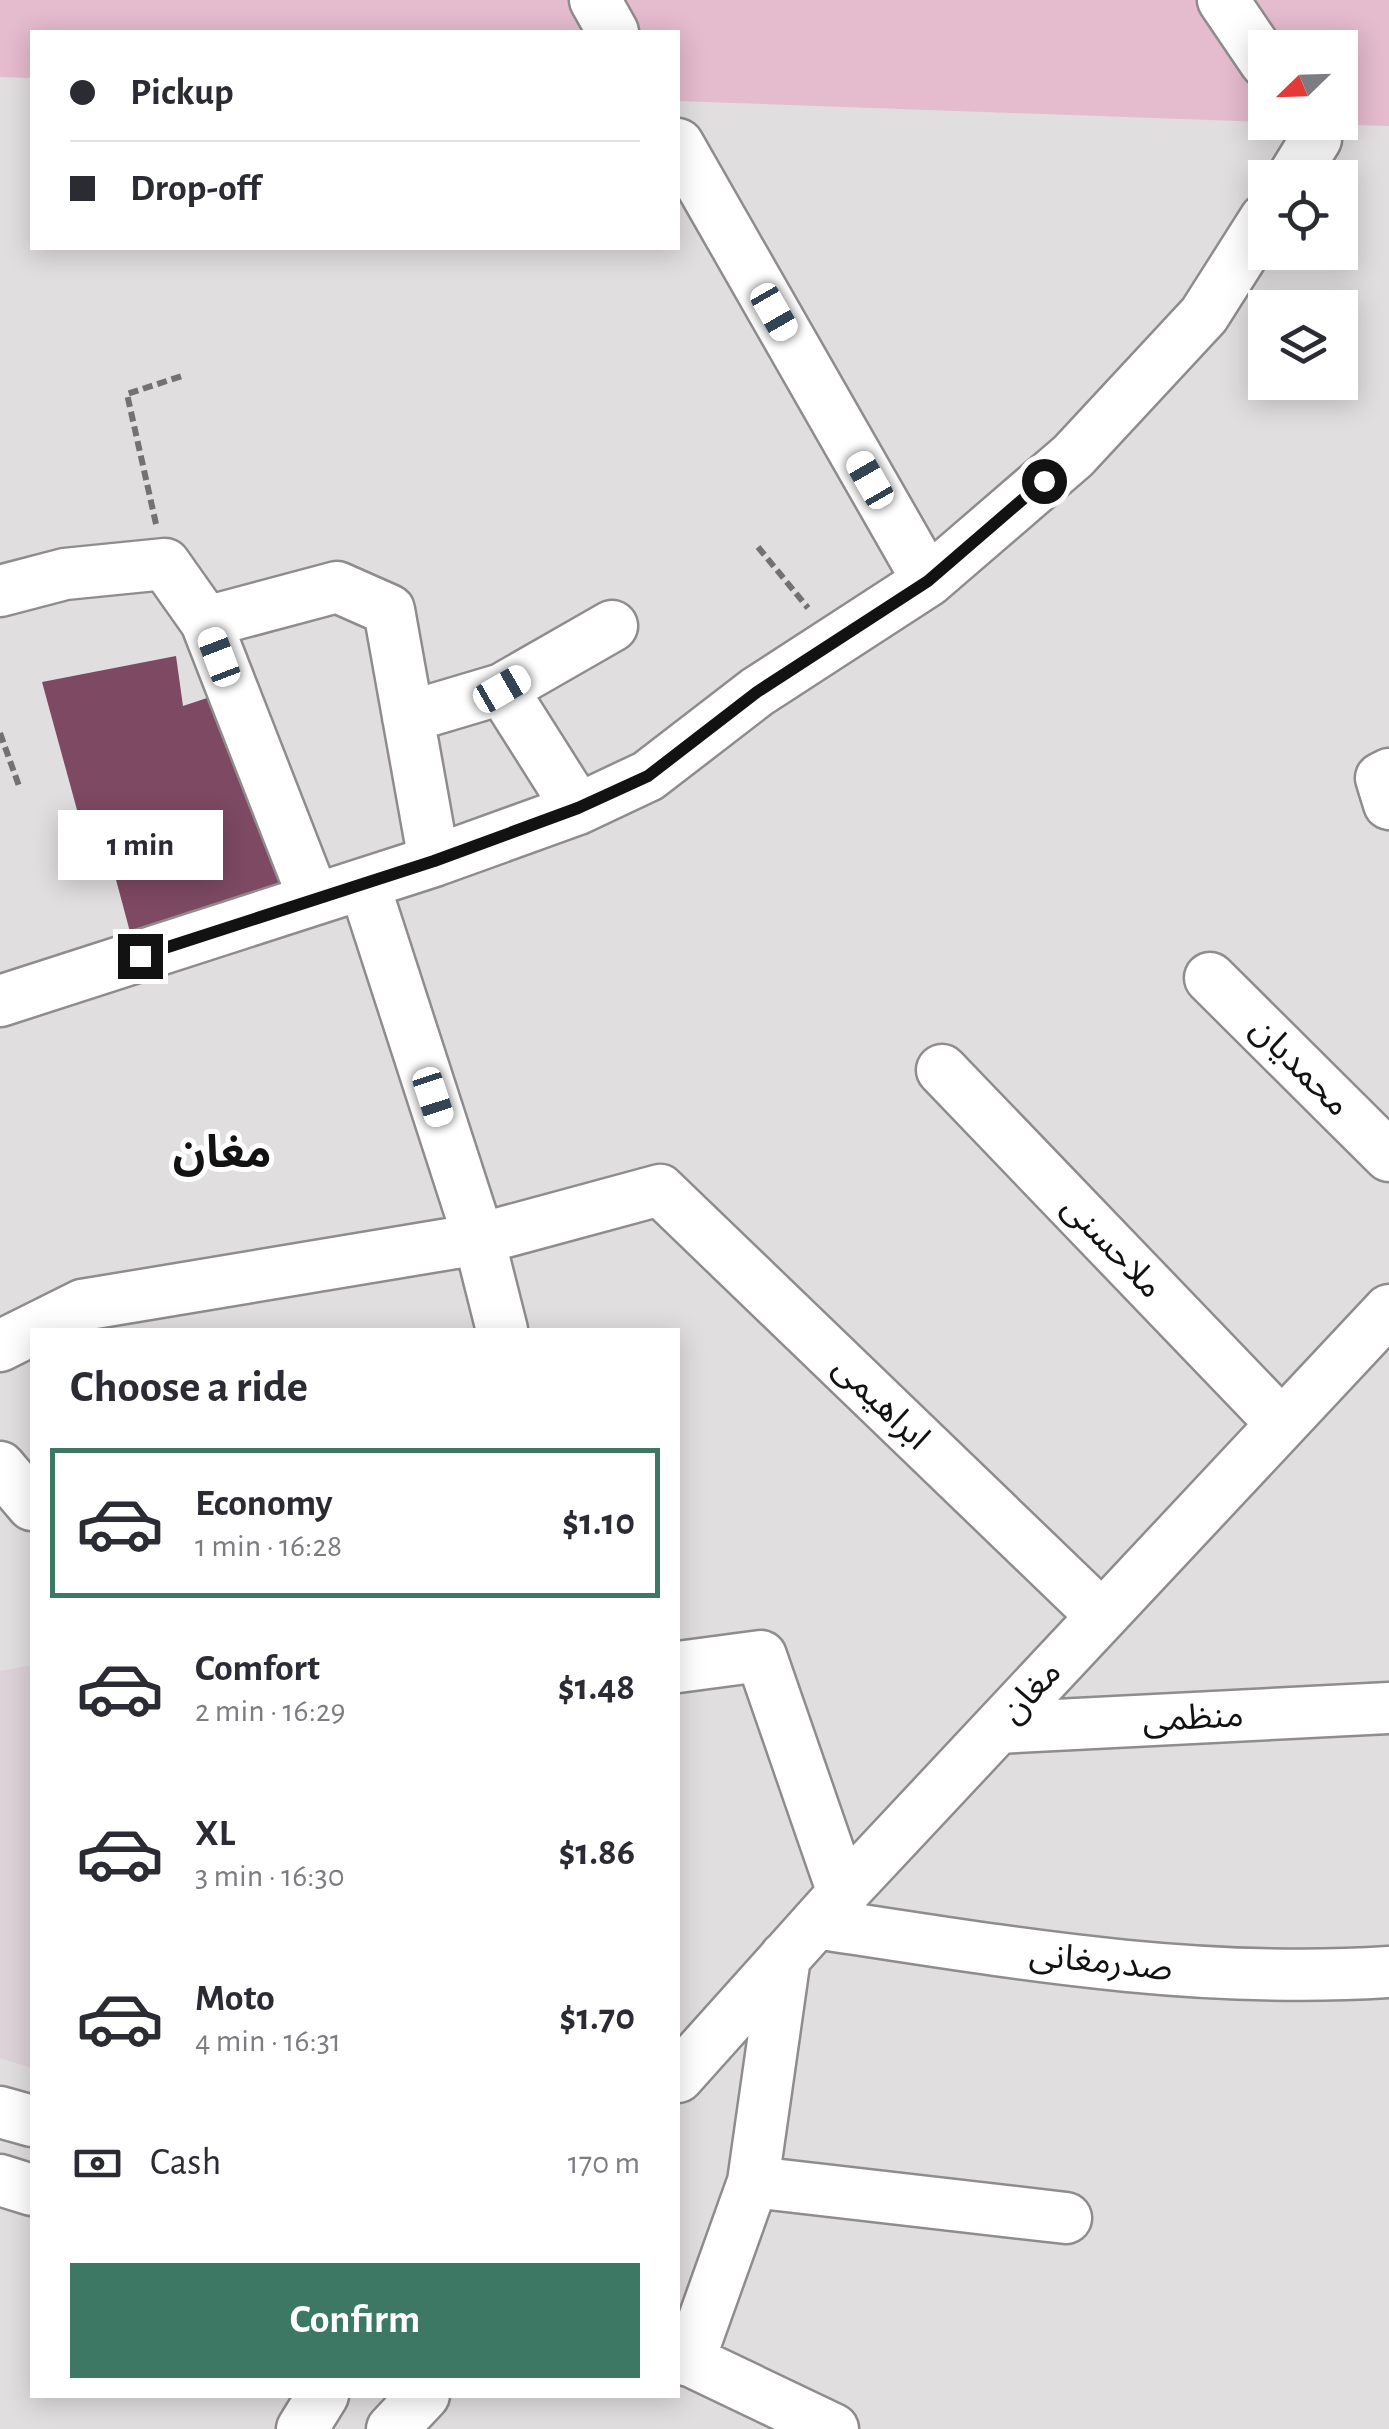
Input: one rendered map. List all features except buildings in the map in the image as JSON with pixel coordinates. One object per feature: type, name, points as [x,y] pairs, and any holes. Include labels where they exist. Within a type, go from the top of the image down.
[{"type":"street","points":[[595,0],[613,30]]},
{"type":"street","points":[[1224,0],[1248,36]]},
{"type":"street","points":[[680,147],[928,581]]},
{"type":"street","points":[[0,1001],[434,861],[578,808],[648,776],[757,692],[928,581],[1086,442],[1204,315],[1248,246]]},
{"type":"street","points":[[0,590],[65,574],[165,564],[206,622],[314,899]]},
{"type":"street","points":[[206,622],[337,587],[389,610],[434,861]]},
{"type":"street","points":[[408,716],[502,689],[612,626]]},
{"type":"street","points":[[502,689],[578,808]]},
{"type":"street","points":[[1389,774],[1381,778],[1389,804]]},
{"type":"street","points":[[364,884],[479,1239],[501,1328]]},
{"type":"street","name":"محمدیان","points":[[1210,978],[1389,1156]]},
{"type":"street","name":"ملاحسنی","points":[[942,1070],[1282,1424]]},
{"type":"street","name":"ابراهیمی","points":[[479,1239],[660,1190],[1102,1616]]},
{"type":"street","points":[[36,1328],[82,1305],[479,1239]]},
{"type":"street","name":"مغان","points":[[680,2075],[814,1924],[1389,1310]]},
{"type":"street","points":[[0,1346],[30,1331]]},
{"type":"street","points":[[0,1467],[30,1502]]},
{"type":"street","points":[[680,1667],[760,1656],[814,1924],[753,2182],[683,2358],[832,2429]]},
{"type":"street","name":"منظمی","points":[[998,1728],[1389,1708]]},
{"type":"street","name":"صدرمغانی","points":[[814,1924],[1104,1967],[1310,1978],[1389,1972]]},
{"type":"street","points":[[0,2112],[30,2120]]},
{"type":"street","points":[[0,2180],[30,2189]]},
{"type":"street","points":[[753,2182],[1066,2218]]},
{"type":"street","points":[[302,2429],[321,2398]]},
{"type":"street","points":[[392,2429],[421,2398]]},
{"type":"path","points":[[165,564],[127,394],[186,375]]},
{"type":"path","points":[[758,547],[835,642]]},
{"type":"path","points":[[0,733],[19,786]]},
{"type":"shaded area","points":[[0,0],[1389,0],[1389,126],[1358,125],[1358,30],[1248,30],[1248,121],[680,101],[680,30],[30,30],[30,78],[0,77]]},
{"type":"shaded area","points":[[30,1665],[30,2067],[0,2058],[0,1671]]},
{"type":"district","name":"مغان","points":[[222,1153]]},
{"type":"route","points":[[140,956],[434,861],[578,808],[648,776],[757,692],[928,581],[1044,481]]}]
